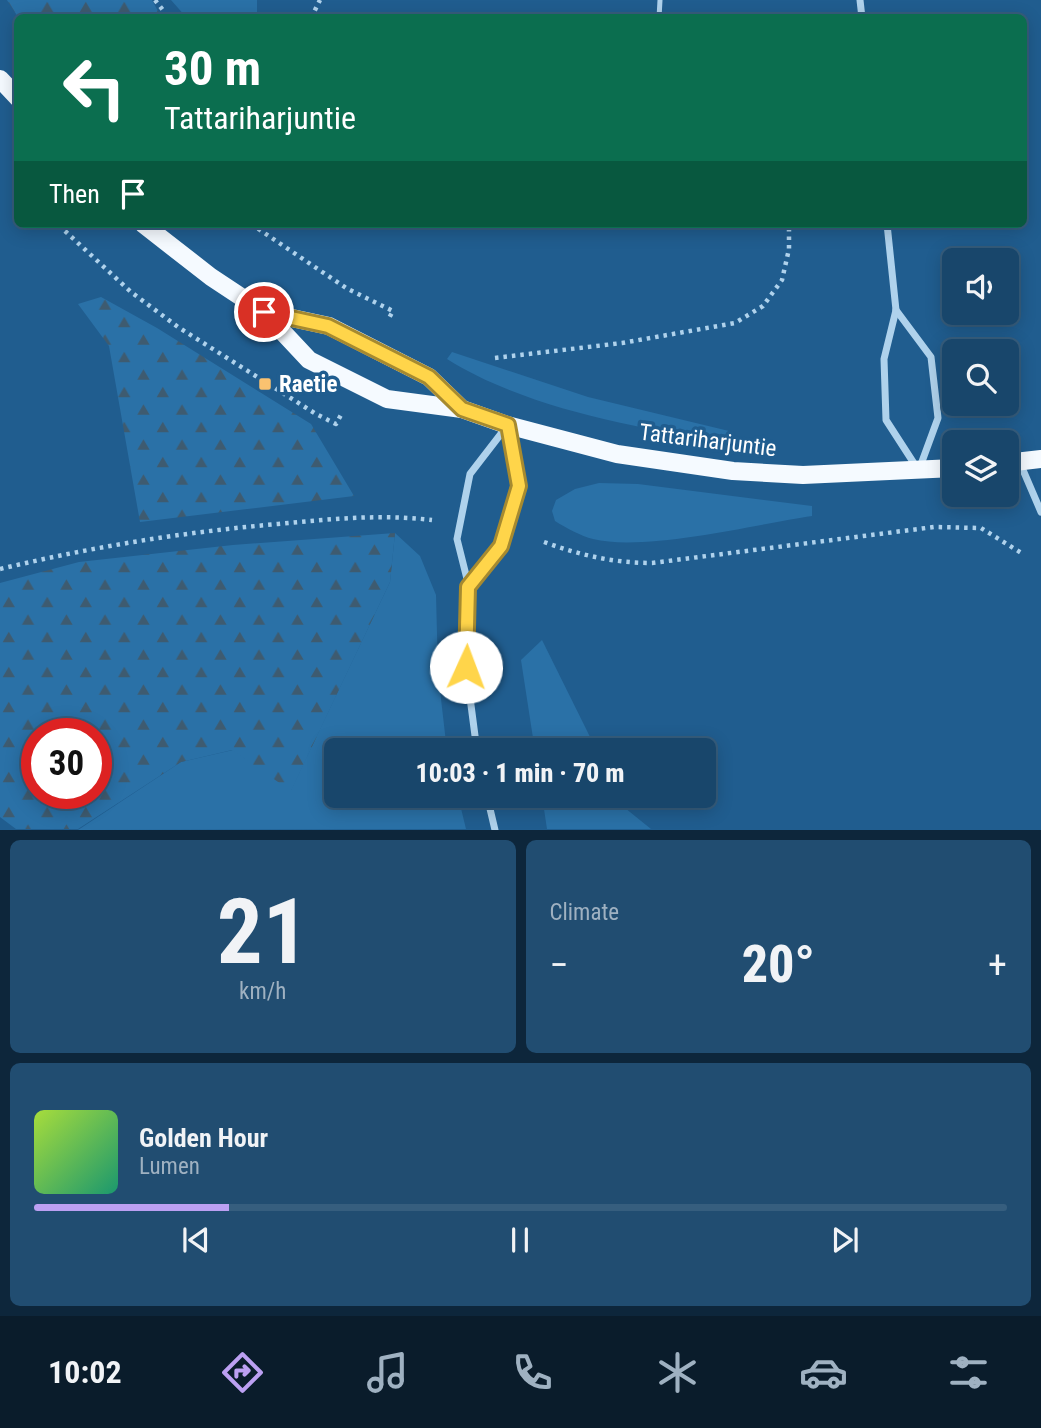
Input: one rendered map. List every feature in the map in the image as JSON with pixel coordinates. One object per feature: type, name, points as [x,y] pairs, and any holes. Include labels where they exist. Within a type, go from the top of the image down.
[{"type":"main road","points":[[0,79],[14,94]]},
{"type":"main road","name":"Tattariharjuntie","points":[[148,228],[211,277],[264,312],[309,360],[387,399],[462,409],[508,425],[617,454],[733,471],[803,475],[942,469]]},
{"type":"main road","name":"Tattariharjuntie","points":[[264,312],[328,326],[429,377],[462,409]]},
{"type":"main road","points":[[1019,462],[1041,459]]},
{"type":"street","points":[[887,228],[897,310],[884,359],[886,420],[919,471]]},
{"type":"street","points":[[897,310],[931,357],[938,418],[919,471]]},
{"type":"street","points":[[475,738],[466,667],[468,587],[457,539],[470,474],[508,425]]},
{"type":"street","points":[[468,587],[501,546],[519,486],[508,425]]},
{"type":"street","points":[[1019,474],[1041,512]]},
{"type":"street","points":[[490,808],[495,830]]},
{"type":"path","points":[[155,0],[166,14]]},
{"type":"path","points":[[257,228],[346,288],[393,311]]},
{"type":"path","points":[[495,358],[622,342],[735,323],[763,306],[782,280],[789,249],[789,228]]},
{"type":"path","points":[[65,231],[131,292],[178,327],[265,384],[336,424]]},
{"type":"path","points":[[0,569],[102,545],[212,529],[357,517],[415,518]]},
{"type":"path","points":[[544,542],[581,555],[625,563],[652,563],[934,527],[981,528],[1023,554]]},
{"type":"green space","points":[[7,0],[152,0],[159,14],[16,14]]},
{"type":"green space","points":[[171,0],[257,0],[257,14],[183,14]]},
{"type":"green space","points":[[101,297],[157,328],[311,424],[354,496],[140,522],[109,346],[78,304]]},
{"type":"green space","points":[[452,352],[588,397],[729,431],[729,442],[621,423],[547,403],[478,376],[447,359]]},
{"type":"green space","points":[[599,483],[638,484],[812,506],[812,516],[671,540],[641,542],[593,539],[555,521],[552,511],[556,500],[575,489]]},
{"type":"green space","points":[[395,533],[420,556],[436,595],[438,673],[446,738],[324,738],[324,808],[461,808],[466,829],[78,830],[181,762],[233,750],[291,790],[390,582]]},
{"type":"green space","points":[[395,533],[390,582],[291,791],[232,750],[181,762],[112,807],[112,718],[21,718],[21,809],[109,809],[78,829],[16,829],[0,817],[0,583],[79,562],[233,545]]},
{"type":"green space","points":[[542,640],[591,738],[533,738],[521,660]]},
{"type":"green space","points":[[544,808],[625,808],[651,829],[547,829]]},
{"type":"place","name":"Raetie","points":[[265,384]]},
{"type":"route","points":[[264,312],[328,326],[429,377],[462,409],[508,425],[519,486],[501,546],[468,587],[466,667]]}]
